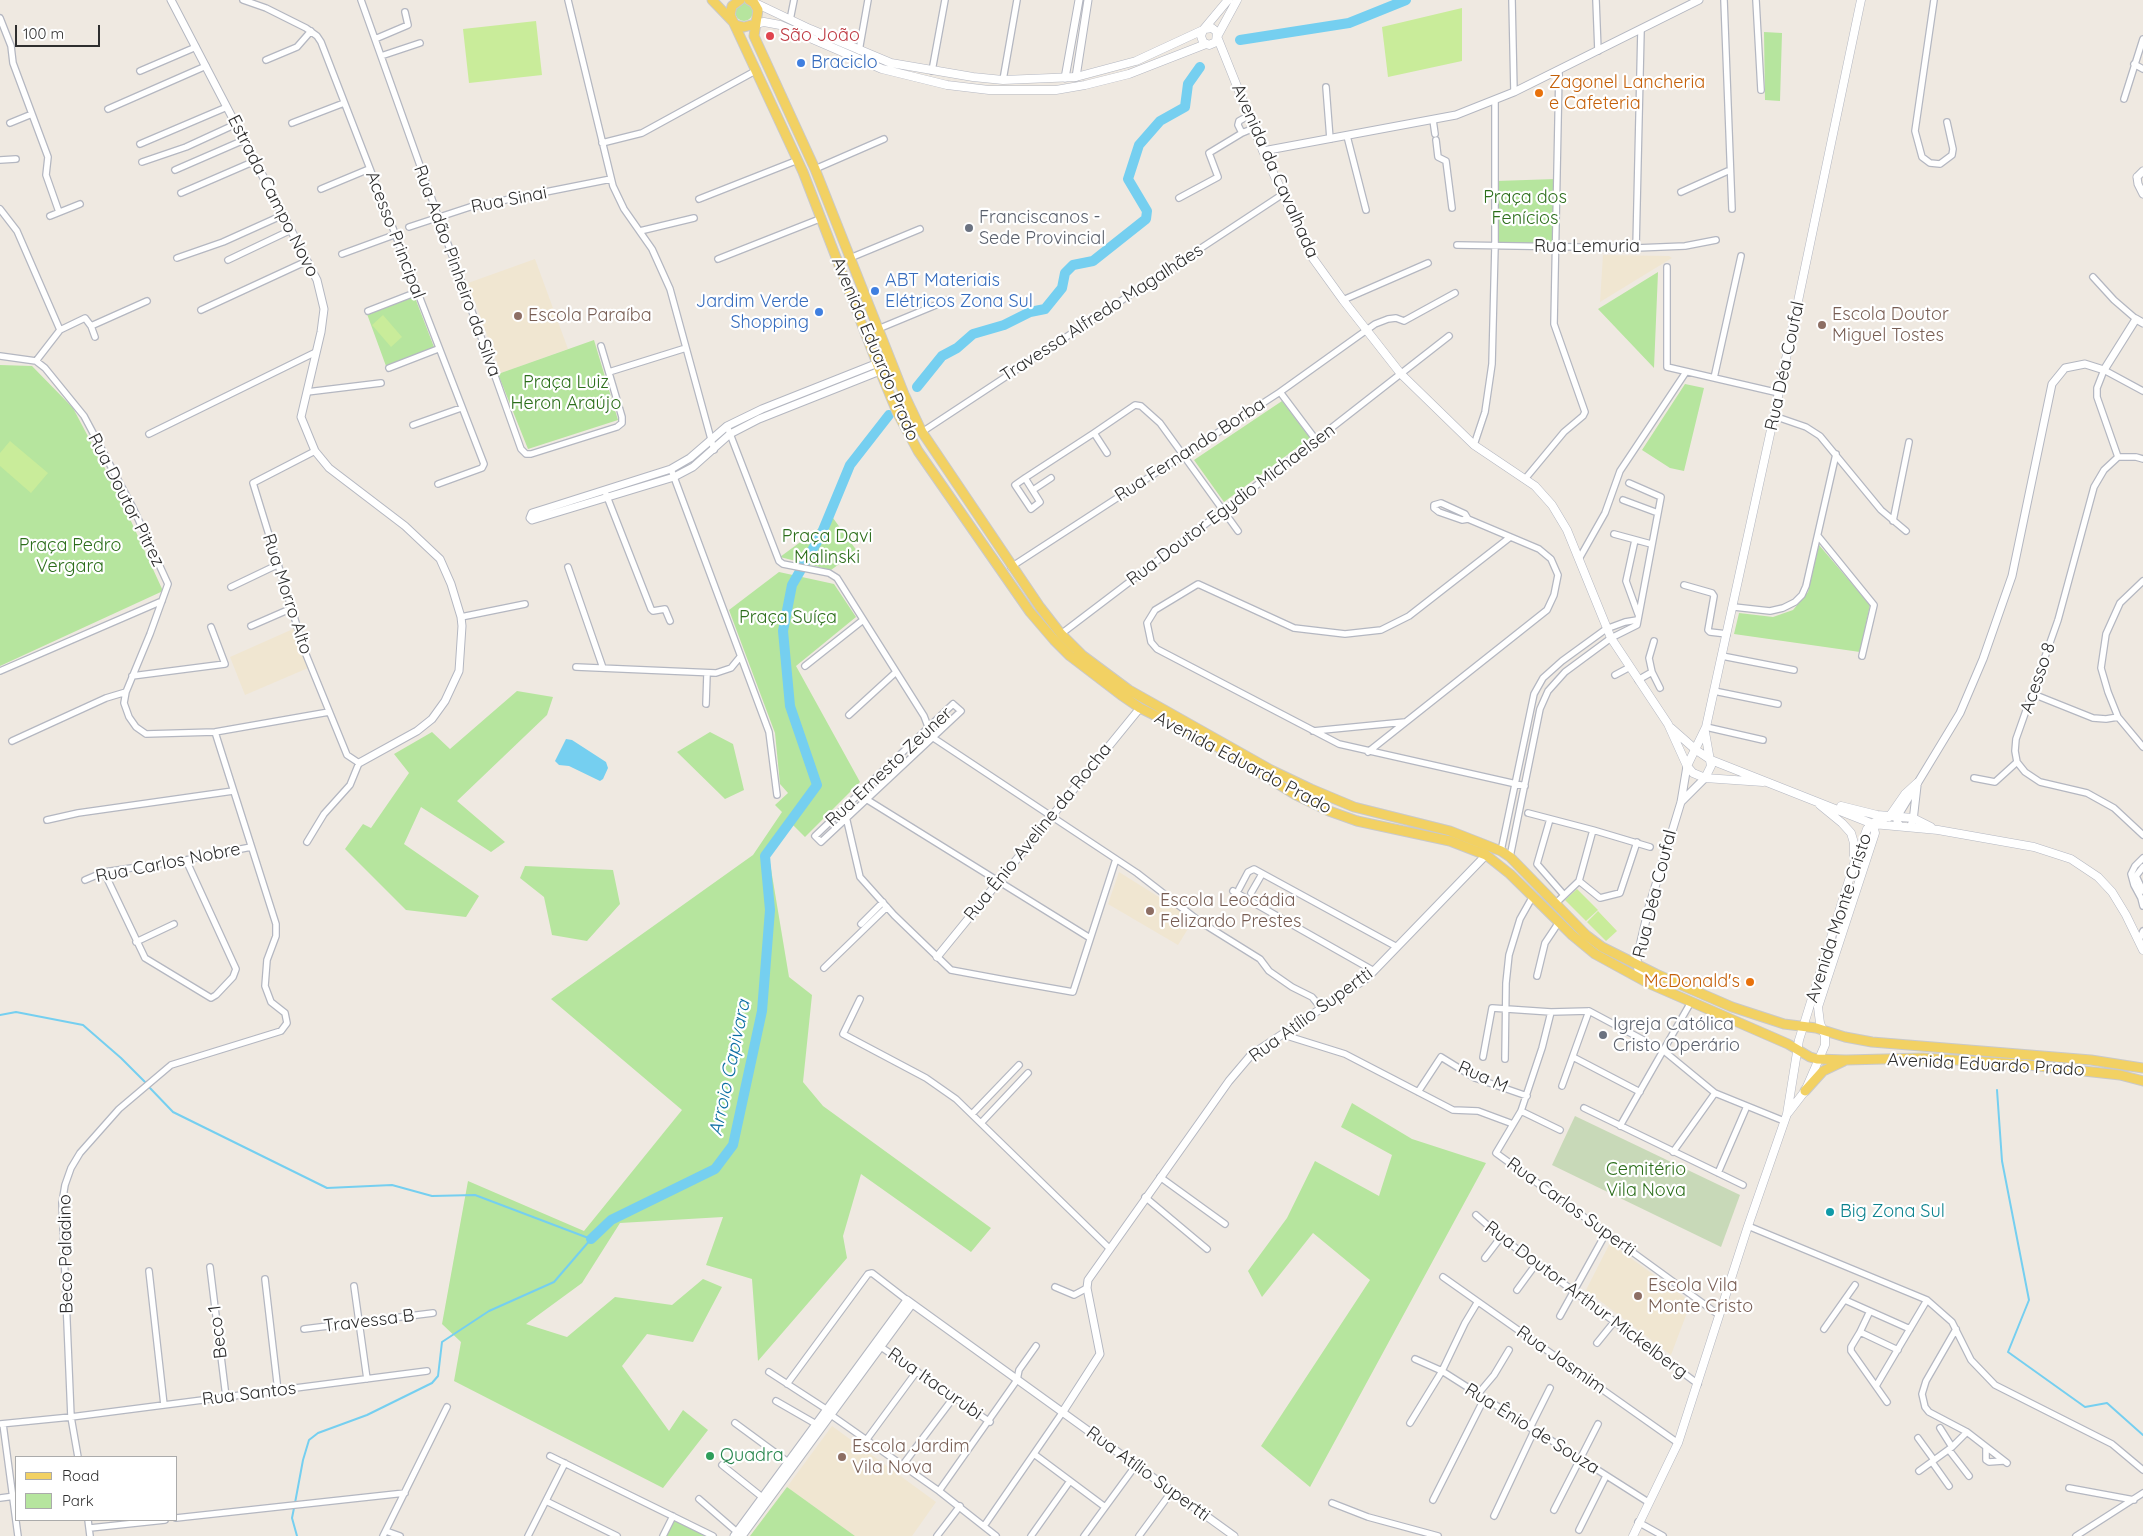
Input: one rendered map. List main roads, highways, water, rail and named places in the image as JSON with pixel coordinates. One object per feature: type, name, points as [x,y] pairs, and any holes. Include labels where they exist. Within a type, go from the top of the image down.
[{"type":"main road","name":"Avenida Eduardo Prado","points":[[712,0],[733,22],[798,160],[897,412],[918,450],[1030,612],[1070,656],[1140,708],[1213,744],[1296,795],[1347,817],[1450,841],[1486,855],[1595,954],[1648,983],[1818,1059],[1923,1058],[2020,1064],[2120,1075],[2143,1081]]},
{"type":"main road","points":[[740,0],[735,3],[731,10],[733,22],[744,27],[764,22],[780,25],[882,69],[947,85],[989,90],[1056,90],[1129,74],[1208,44],[1218,37],[1237,0]]},
{"type":"main road","name":"Avenida Eduardo Prado","points":[[750,0],[758,10],[754,36],[816,169],[843,243],[922,432],[1011,567],[1061,634],[1082,655],[1129,690],[1301,784],[1351,806],[1450,830],[1501,851],[1597,943],[1637,965],[1732,1007],[1784,1024],[1824,1030],[1872,1042],[2091,1060],[2143,1068]]},
{"type":"main road","points":[[750,0],[859,51],[891,63],[932,71],[1004,80],[1076,77],[1136,61],[1204,29],[1215,29],[1218,37]]},
{"type":"main road","points":[[1208,44],[1201,36],[1204,29],[1228,0]]},
{"type":"main road","name":"Rua Déa Coufal","points":[[1687,766],[1705,732],[1734,607],[1861,0]]},
{"type":"main road","name":"Avenida da Cavalhada","points":[[1218,37],[1225,60],[1282,194],[1312,257],[1342,300],[1401,374],[1474,445],[1525,479],[1552,504],[1567,530],[1606,629],[1668,724],[1687,766],[1693,773],[1705,778],[1764,782]]},
{"type":"main road","name":"Avenida da Cavalhada","points":[[1208,44],[1225,60]]},
{"type":"main road","points":[[829,236],[837,236],[843,243]]},
{"type":"main road","points":[[879,367],[886,362],[887,351]]},
{"type":"main road","points":[[1146,700],[1140,708],[1167,712]]},
{"type":"main road","name":"Avenida da Cavalhada","points":[[1668,724],[1696,750],[1711,760],[1873,824],[1938,830],[2034,847],[2071,859],[2098,877],[2112,892],[2142,945]]},
{"type":"main road","points":[[1682,738],[1690,740],[1705,732]]},
{"type":"main road","name":"Rua Déa Coufal","points":[[1705,732],[1711,760],[1710,772],[1705,778]]},
{"type":"main road","points":[[1842,807],[1865,817],[1873,824],[1891,817],[1905,794],[1917,783]]},
{"type":"main road","points":[[1296,795],[1301,784]]},
{"type":"main road","points":[[1813,799],[1851,833],[1854,843],[1854,864]]},
{"type":"main road","name":"Avenida da Cavalhada","points":[[1813,799],[1891,817],[1913,818],[1938,830]]},
{"type":"main road","points":[[1347,817],[1351,806]]},
{"type":"main road","name":"Avenida Monte Cristo","points":[[1633,1536],[1638,1522],[1678,1443],[1698,1384],[1748,1226],[1786,1118],[1799,1040],[1854,864],[1866,830],[1873,824],[1875,833],[1818,1007],[1818,1014],[1824,1030],[1825,1045],[1805,1090],[1786,1118]]},
{"type":"main road","points":[[1805,1090],[1823,1071],[1846,1060]]},
{"type":"main road","points":[[2129,1065],[2143,1063]]},
{"type":"water","points":[[566,739],[572,740],[606,762],[608,768],[603,779],[600,781],[569,766],[559,765],[555,761]]},
{"type":"waterway","name":"Arroio Capivara","points":[[1240,40],[1349,23],[1406,0]]},
{"type":"waterway","name":"Arroio Capivara","points":[[917,387],[942,356],[957,348],[973,334],[1004,325],[1030,312],[1045,309],[1062,288],[1065,273],[1073,265],[1093,261],[1146,219],[1147,211],[1128,179],[1139,145],[1160,121],[1185,107],[1188,84],[1200,67]]},
{"type":"waterway","name":"Arroio Capivara","points":[[591,1239],[611,1220],[715,1169],[733,1145],[762,1011],[770,910],[765,856],[817,785],[790,706],[783,631],[792,585],[821,535],[850,465],[889,415]]},
{"type":"waterway","points":[[0,1015],[16,1012],[83,1025],[146,1083]]},
{"type":"waterway","points":[[149,1087],[173,1112],[327,1188],[392,1185],[432,1196],[475,1195],[591,1239],[554,1282],[489,1311],[442,1342],[438,1376],[432,1383],[367,1415],[318,1433],[309,1440],[303,1460],[295,1503]]},
{"type":"waterway","points":[[1997,1090],[2002,1161],[2029,1300],[2008,1352],[2085,1407],[2107,1403],[2143,1435]]},
{"type":"waterway","name":"Arroio Capivara","points":[[294,1508],[292,1518],[297,1536]]},
{"type":"place","name":"São João","points":[[770,36]]},
{"type":"place","name":"Braciclo","points":[[801,63]]},
{"type":"place","name":"Zagonel Lancheria e Cafeteria","points":[[1539,93]]},
{"type":"place","name":"Franciscanos - Sede Provincial","points":[[969,228]]},
{"type":"place","name":"ABT Materiais Elétricos Zona Sul","points":[[875,291]]},
{"type":"place","name":"Jardim Verde Shopping","points":[[819,312]]},
{"type":"place","name":"Escola Paraíba","points":[[518,316]]},
{"type":"place","name":"Escola Doutor Miguel Tostes","points":[[1822,325]]},
{"type":"place","name":"Escola Leocádia Felizardo Prestes","points":[[1150,911]]},
{"type":"place","name":"McDonald's","points":[[1750,982]]},
{"type":"place","name":"Igreja Católica Cristo Operário","points":[[1603,1035]]},
{"type":"place","name":"Big Zona Sul","points":[[1830,1212]]},
{"type":"place","name":"Escola Vila Monte Cristo","points":[[1638,1296]]},
{"type":"place","name":"Quadra","points":[[710,1456]]},
{"type":"place","name":"Escola Jardim Vila Nova","points":[[842,1457]]},
{"type":"park label","name":"Praça dos Fenícios","points":[[1525,208]]},
{"type":"park label","name":"Praça Luiz Heron Araújo","points":[[566,393]]},
{"type":"park label","name":"Praça Davi Malinski","points":[[827,547]]},
{"type":"park label","name":"Praça Pedro Vergara","points":[[70,556]]},
{"type":"park label","name":"Praça Suíça","points":[[788,618]]},
{"type":"park label","name":"Cemitério Vila Nova","points":[[1646,1180]]}]
